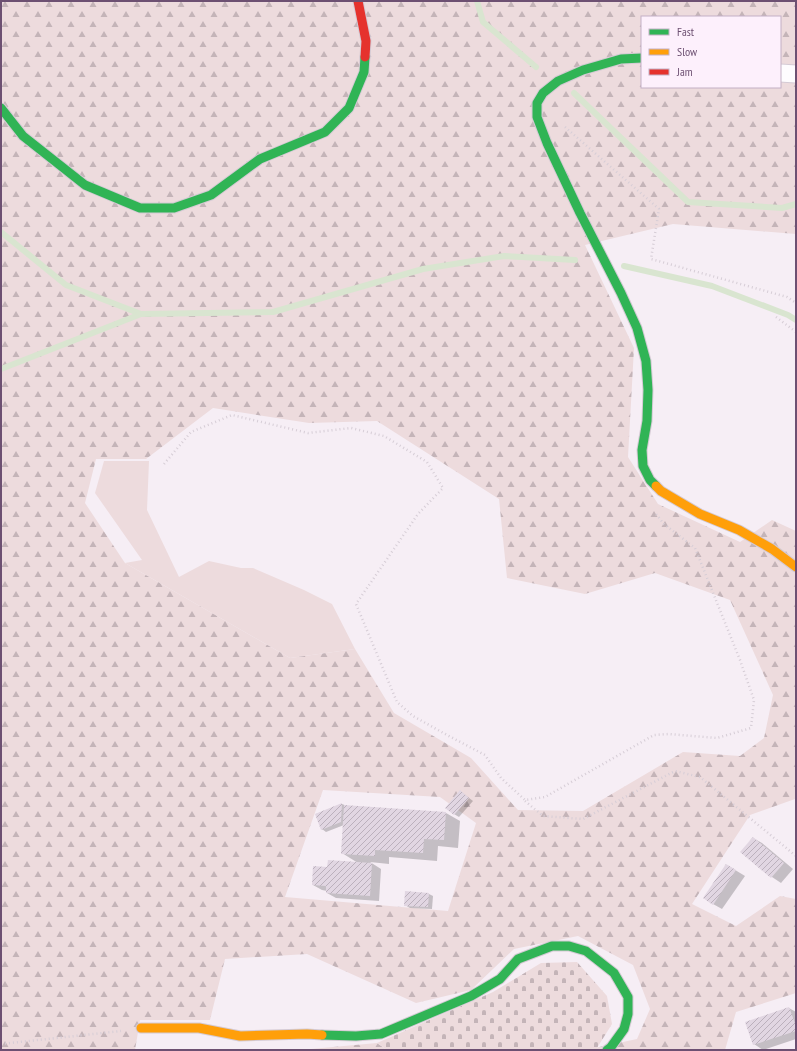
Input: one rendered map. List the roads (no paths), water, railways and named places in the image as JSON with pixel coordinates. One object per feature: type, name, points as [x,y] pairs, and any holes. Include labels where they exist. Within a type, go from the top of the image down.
[{"type":"street","points":[[1,108],[23,136],[85,185],[140,208],[174,208],[211,195],[260,159],[325,132],[350,108],[364,72],[366,41],[358,1]]},
{"type":"street","points":[[641,58],[621,59],[583,70],[558,81],[543,93],[537,103],[537,117],[547,143],[621,293],[639,335],[646,361],[648,390],[642,450],[643,466],[650,480],[661,491],[700,514],[739,530],[772,549],[796,567]]},
{"type":"street","points":[[781,74],[796,74]]},
{"type":"street","points":[[141,1028],[199,1028],[240,1036],[307,1034],[356,1036],[381,1034],[471,996],[500,979],[518,959],[552,946],[569,946],[586,951],[614,972],[628,997],[628,1014],[624,1029],[611,1047],[607,1050]]},
{"type":"waterway","points":[[477,1],[483,22],[536,67]]},
{"type":"waterway","points":[[574,93],[688,202],[782,208],[796,204]]},
{"type":"waterway","points":[[1,232],[66,285],[141,314]]},
{"type":"waterway","points":[[1,369],[141,314],[273,312],[423,269],[504,256],[575,260]]},
{"type":"waterway","points":[[624,266],[712,286],[788,315],[796,320]]}]
